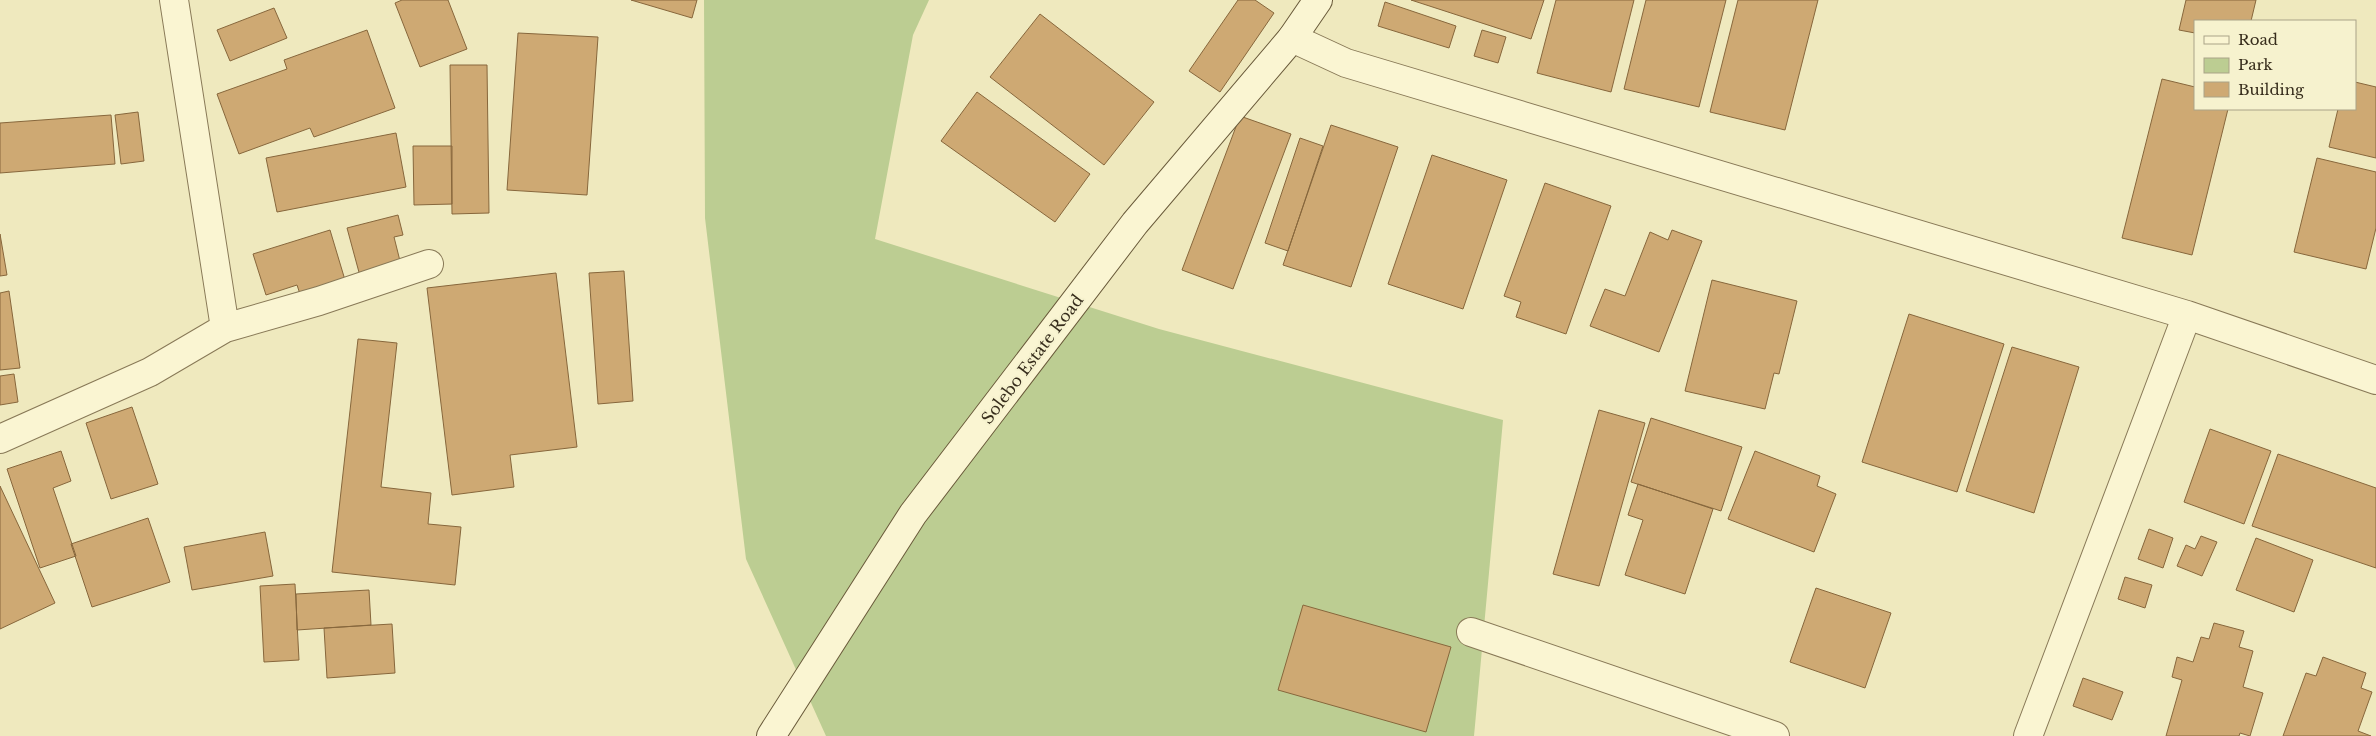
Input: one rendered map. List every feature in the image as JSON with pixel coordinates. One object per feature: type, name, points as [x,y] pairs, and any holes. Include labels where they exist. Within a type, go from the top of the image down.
[{"type":"street","points":[[174,0],[225,328]]},
{"type":"street","name":"Solebo Estate Road","points":[[771,736],[913,514],[1135,223],[1292,38],[1318,0]]},
{"type":"street","points":[[1292,38],[1346,64],[2187,315],[2376,380]]},
{"type":"street","points":[[0,439],[150,372],[225,328],[319,301],[429,264]]},
{"type":"street","points":[[2028,736],[2187,315]]},
{"type":"street","points":[[1471,632],[1775,736]]},
{"type":"green space","points":[[704,0],[929,0],[913,35],[875,239],[1159,329],[1503,420],[1474,736],[826,736],[746,559],[705,218]]},
{"type":"building","points":[[402,0],[448,0],[467,49],[420,67],[395,3]]},
{"type":"building","points":[[631,0],[697,0],[692,18]]},
{"type":"building","points":[[1238,0],[1255,0],[1274,13],[1220,92],[1189,71]]},
{"type":"building","points":[[1411,0],[1544,0],[1531,39]]},
{"type":"building","points":[[1556,0],[1634,0],[1611,92],[1537,73]]},
{"type":"building","points":[[1646,0],[1726,0],[1699,107],[1624,89]]},
{"type":"building","points":[[1738,0],[1818,0],[1785,130],[1710,112]]},
{"type":"building","points":[[2186,0],[2256,0],[2251,20],[2194,20],[2194,33],[2179,30]]},
{"type":"building","points":[[1385,2],[1456,26],[1449,48],[1378,26]]},
{"type":"building","points":[[274,8],[287,38],[230,61],[217,30]]},
{"type":"building","points":[[1040,14],[1154,102],[1104,165],[990,77]]},
{"type":"building","points":[[367,30],[395,108],[314,137],[310,128],[239,154],[217,94],[287,69],[284,60]]},
{"type":"building","points":[[1482,30],[1506,37],[1498,63],[1474,56]]},
{"type":"building","points":[[518,33],[598,37],[587,195],[507,190]]},
{"type":"building","points":[[450,65],[487,65],[489,213],[452,214]]},
{"type":"building","points":[[2162,79],[2194,87],[2194,110],[2228,110],[2192,255],[2122,238]]},
{"type":"building","points":[[2356,82],[2376,87],[2376,158],[2329,147],[2338,110],[2356,110]]},
{"type":"building","points":[[977,92],[1090,174],[1055,222],[941,141]]},
{"type":"building","points":[[138,112],[144,161],[121,164],[115,115]]},
{"type":"building","points":[[111,115],[115,164],[0,173],[0,123]]},
{"type":"building","points":[[1240,116],[1291,134],[1233,289],[1182,270]]},
{"type":"building","points":[[1331,125],[1398,147],[1351,287],[1283,265]]},
{"type":"building","points":[[396,133],[406,187],[277,212],[266,158]]},
{"type":"building","points":[[1300,138],[1323,146],[1288,251],[1265,243]]},
{"type":"building","points":[[413,146],[452,146],[452,204],[414,205]]},
{"type":"building","points":[[1432,155],[1507,180],[1463,309],[1388,284]]},
{"type":"building","points":[[2317,158],[2376,172],[2376,228],[2366,269],[2294,252]]},
{"type":"building","points":[[1545,183],[1611,206],[1566,334],[1516,317],[1521,302],[1504,296]]},
{"type":"building","points":[[398,215],[403,235],[394,237],[401,265],[360,276],[347,228]]},
{"type":"building","points":[[330,230],[345,280],[300,294],[297,285],[266,295],[253,254]]},
{"type":"building","points":[[1672,230],[1702,241],[1659,352],[1590,326],[1605,289],[1625,296],[1650,232],[1668,240]]},
{"type":"building","points":[[0,234],[7,275],[0,276]]},
{"type":"building","points":[[624,271],[633,401],[598,404],[589,273]]},
{"type":"building","points":[[556,273],[577,447],[510,455],[514,487],[452,495],[427,288]]},
{"type":"building","points":[[1712,280],[1797,301],[1779,374],[1774,373],[1765,409],[1685,391]]},
{"type":"building","points":[[9,291],[20,368],[0,370],[0,293]]},
{"type":"building","points":[[1909,314],[2004,344],[1957,492],[1862,462]]},
{"type":"building","points":[[358,339],[397,343],[381,487],[431,493],[428,524],[461,527],[455,585],[332,572]]},
{"type":"building","points":[[2012,347],[2079,367],[2034,513],[1966,491]]},
{"type":"building","points":[[14,374],[18,402],[0,405],[0,376]]},
{"type":"building","points":[[132,407],[158,484],[111,499],[86,423]]},
{"type":"building","points":[[1599,410],[1645,423],[1599,586],[1553,574]]},
{"type":"building","points":[[1651,418],[1742,447],[1721,511],[1631,482]]},
{"type":"building","points":[[2210,429],[2271,451],[2244,524],[2184,502]]},
{"type":"building","points":[[61,451],[71,481],[53,488],[76,556],[40,568],[7,469]]},
{"type":"building","points":[[1755,451],[1820,476],[1817,486],[1836,494],[1814,552],[1728,519]]},
{"type":"building","points":[[2278,454],[2376,488],[2376,568],[2252,526]]},
{"type":"building","points":[[1638,484],[1713,509],[1685,594],[1625,575],[1643,520],[1628,515]]},
{"type":"building","points":[[0,486],[55,603],[0,629]]},
{"type":"building","points":[[148,518],[170,582],[92,607],[71,544]]},
{"type":"building","points":[[2149,529],[2173,538],[2163,568],[2138,559]]},
{"type":"building","points":[[265,532],[273,576],[192,590],[184,547]]},
{"type":"building","points":[[2201,536],[2217,542],[2202,576],[2177,566],[2186,545],[2195,549]]},
{"type":"building","points":[[2256,538],[2313,560],[2294,612],[2236,590]]},
{"type":"building","points":[[2125,577],[2152,585],[2145,608],[2118,599]]},
{"type":"building","points":[[295,584],[299,660],[264,662],[260,586]]},
{"type":"building","points":[[1816,588],[1891,613],[1865,688],[1790,662]]},
{"type":"building","points":[[369,590],[371,625],[297,630],[296,594]]},
{"type":"building","points":[[1303,605],[1451,647],[1426,732],[1278,690]]},
{"type":"building","points":[[2214,623],[2244,631],[2239,647],[2253,651],[2243,687],[2263,693],[2250,736],[2240,733],[2239,736],[2166,736],[2182,680],[2172,677],[2177,657],[2193,662],[2201,637],[2209,639]]},
{"type":"building","points":[[392,624],[395,673],[327,678],[324,628]]},
{"type":"building","points":[[2323,657],[2366,673],[2361,688],[2372,692],[2358,731],[2371,736],[2283,736],[2306,673],[2316,676]]},
{"type":"building","points":[[2083,678],[2123,692],[2112,720],[2073,706]]}]
